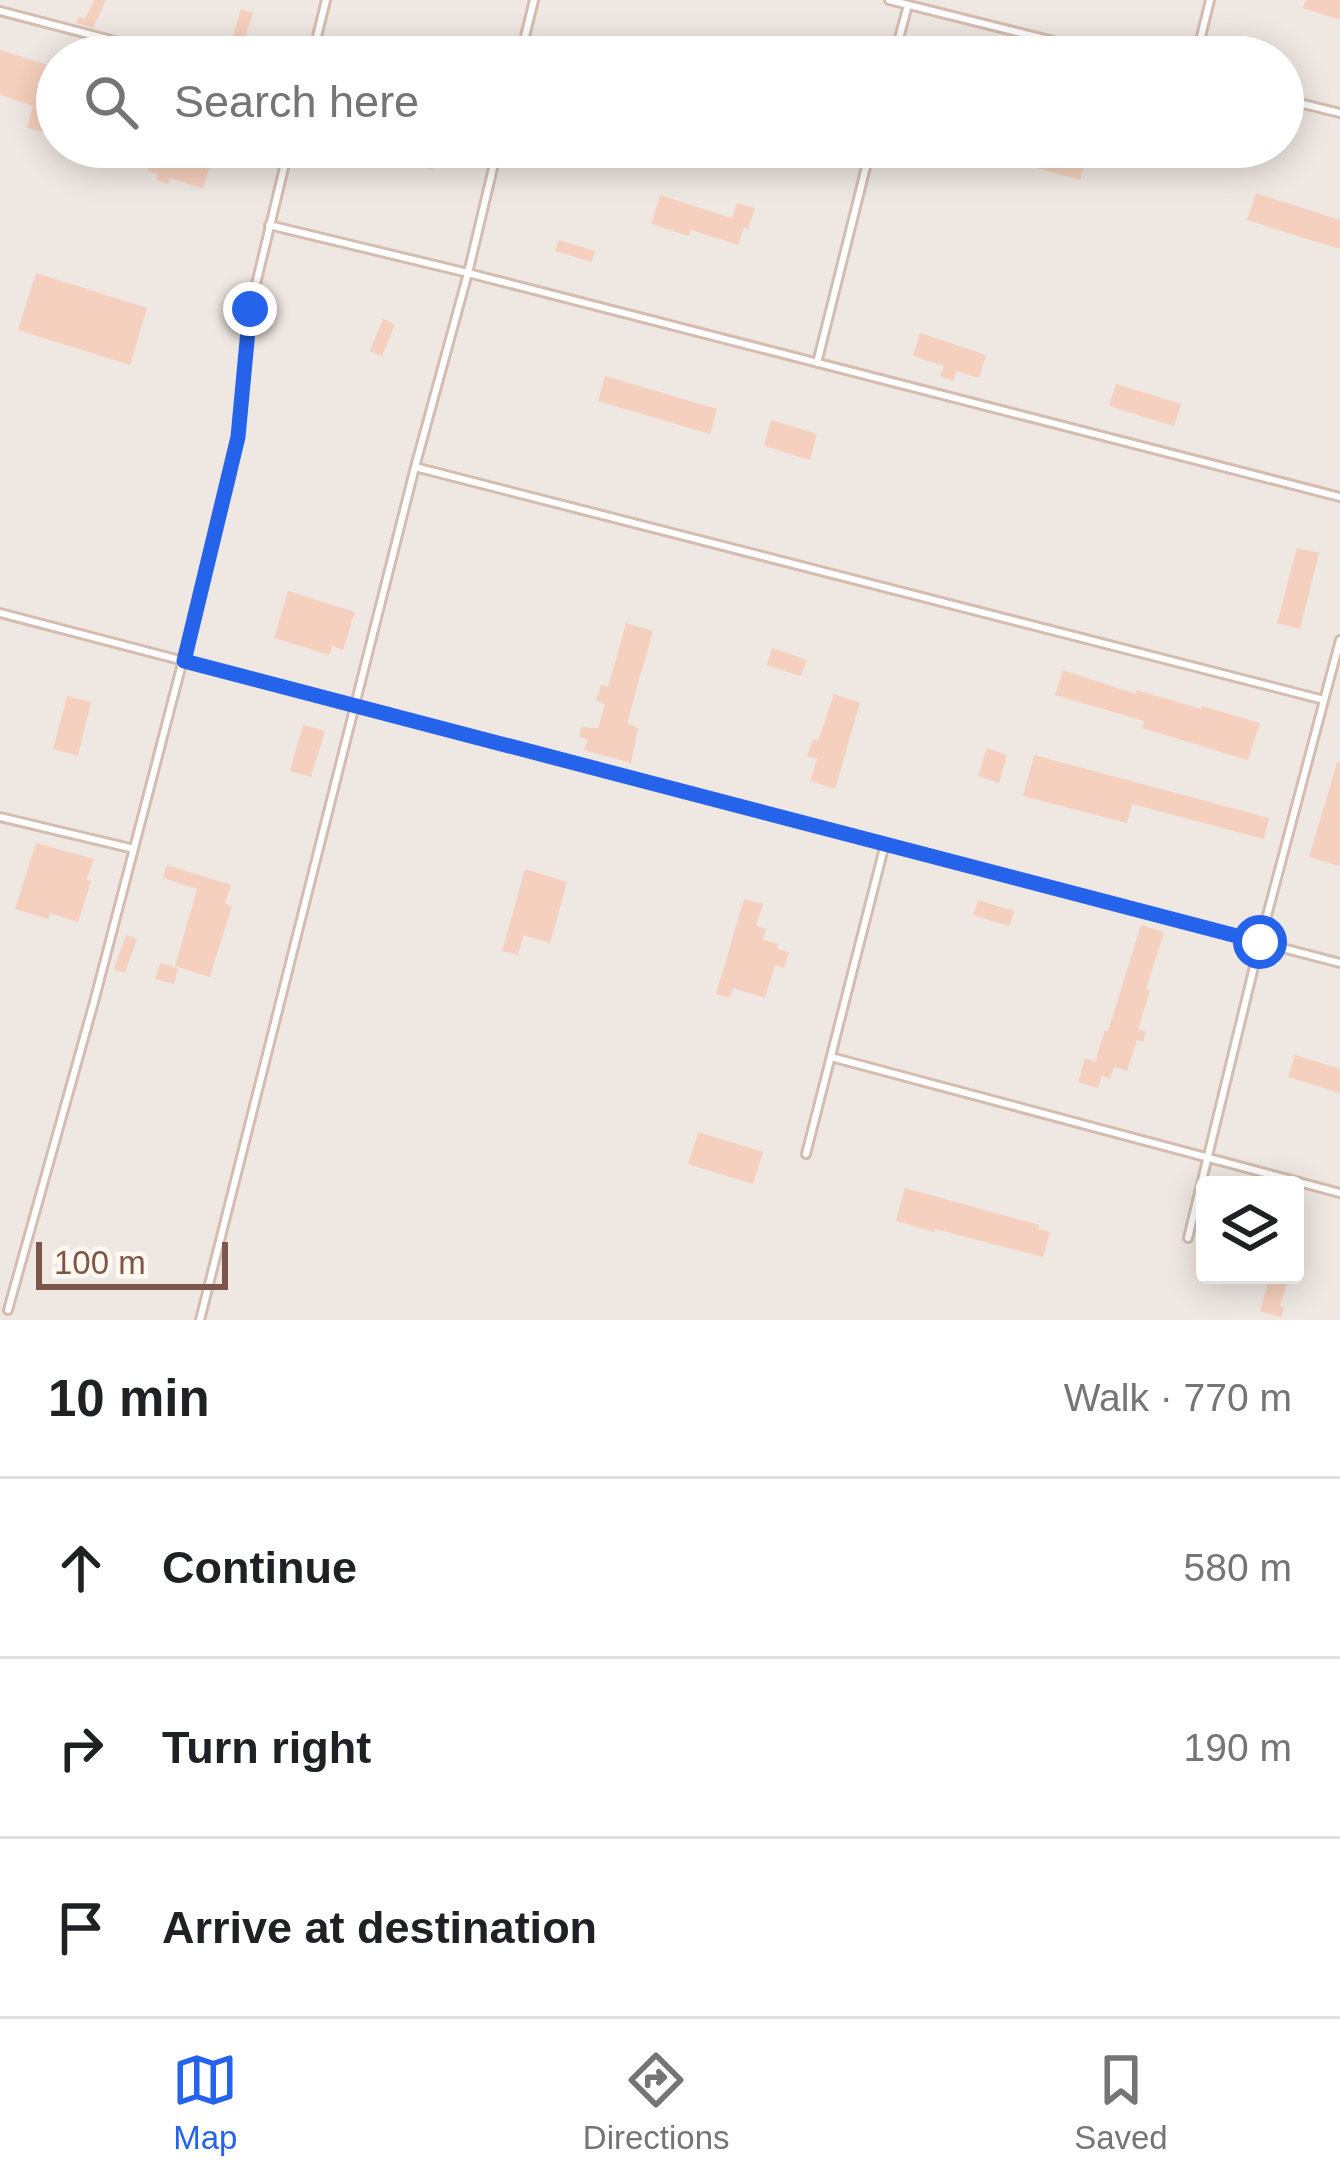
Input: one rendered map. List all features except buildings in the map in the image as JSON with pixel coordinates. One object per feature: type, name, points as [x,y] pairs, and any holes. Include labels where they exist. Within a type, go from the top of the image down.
[{"type":"lane","points":[[317,36],[326,0]]},
{"type":"lane","points":[[525,36],[534,0]]},
{"type":"lane","points":[[889,0],[1034,36]]},
{"type":"lane","points":[[1201,36],[1210,0]]},
{"type":"lane","points":[[900,36],[908,4]]},
{"type":"lane","points":[[0,11],[96,36]]},
{"type":"lane","points":[[1304,104],[1340,113]]},
{"type":"lane","points":[[8,1310],[184,661],[234,458],[250,309],[284,168]]},
{"type":"lane","points":[[200,1320],[493,168]]},
{"type":"lane","points":[[817,363],[867,168]]},
{"type":"lane","points":[[269,224],[1340,497]]},
{"type":"lane","points":[[415,466],[1324,700]]},
{"type":"lane","points":[[0,613],[1340,962]]},
{"type":"lane","points":[[1188,1238],[1340,640]]},
{"type":"lane","points":[[0,817],[134,848]]},
{"type":"lane","points":[[806,1154],[885,844]]},
{"type":"lane","points":[[830,1058],[1340,1193]]},
{"type":"shaded area","points":[[0,0],[1340,0],[1340,1320],[0,1320]]},
{"type":"route","points":[[250,309],[238,437],[184,661],[1260,942]]}]
